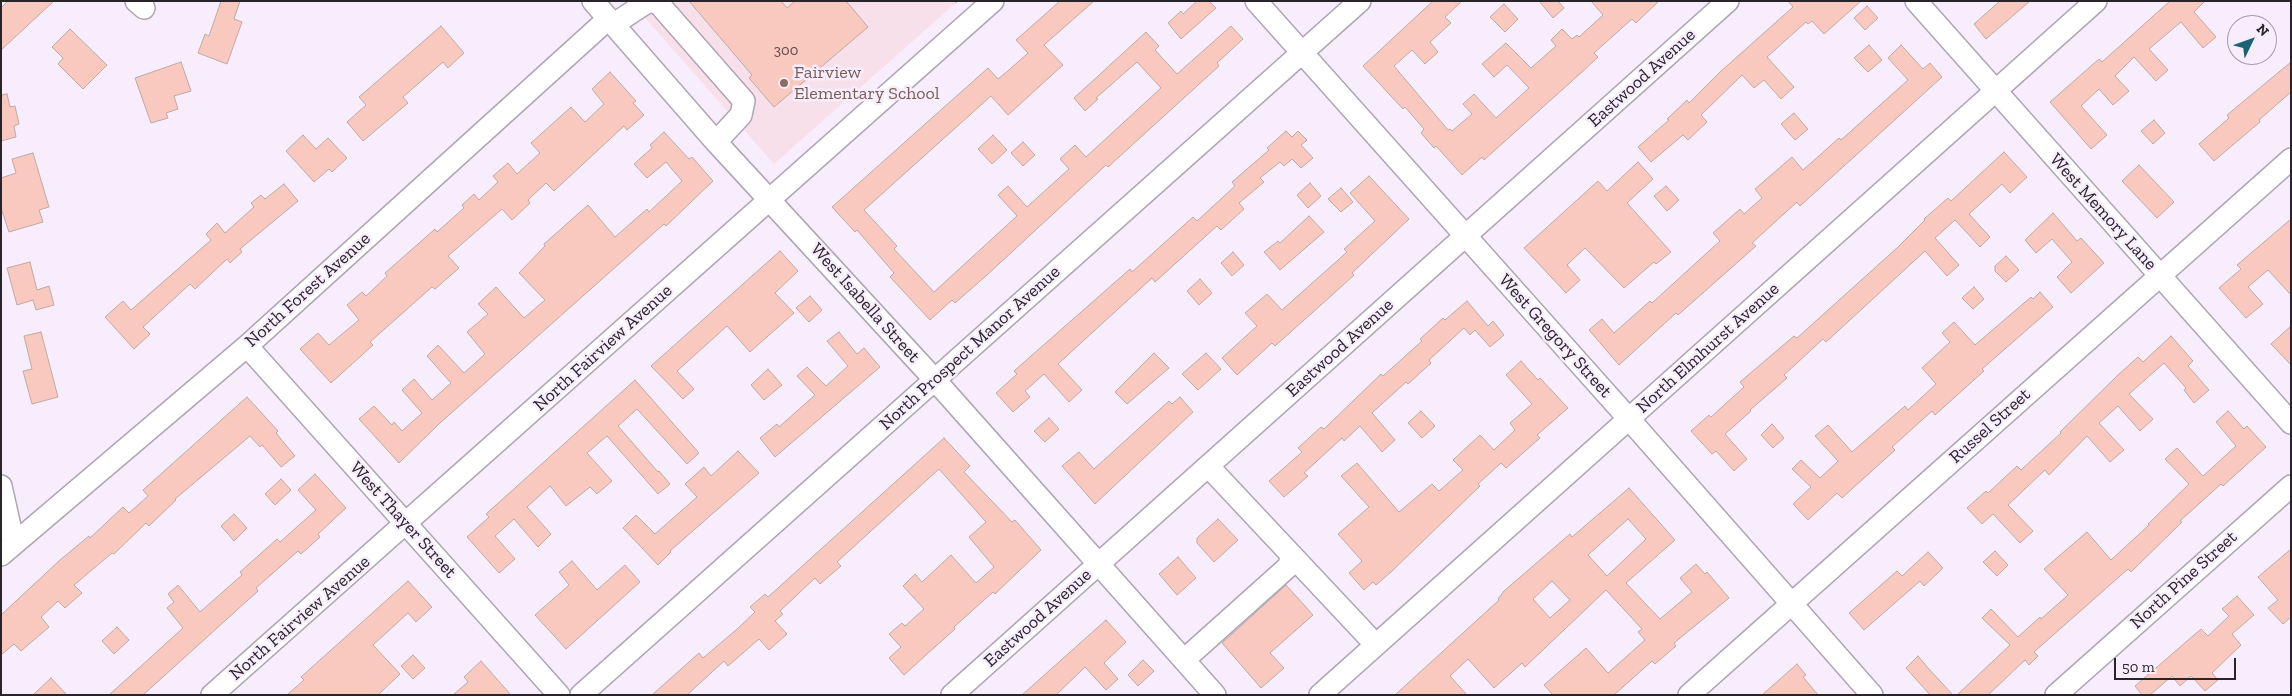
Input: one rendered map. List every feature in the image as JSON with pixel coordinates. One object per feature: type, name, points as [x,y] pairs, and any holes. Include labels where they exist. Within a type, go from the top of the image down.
[{"type":"street","name":"West Isabella Street","points":[[593,1],[716,142],[935,380],[1215,695]]},
{"type":"street","name":"North Forest Avenue","points":[[7,550],[247,346],[611,22],[649,1]]},
{"type":"street","points":[[649,1],[659,4],[744,101],[741,115],[716,142]]},
{"type":"street","name":"West Gregory Street","points":[[1256,1],[1872,695]]},
{"type":"street","name":"North Prospect Manor Avenue","points":[[581,695],[1360,1]]},
{"type":"street","name":"Eastwood Avenue","points":[[952,695],[1728,1]]},
{"type":"street","name":"West Memory Lane","points":[[1916,1],[2291,424]]},
{"type":"street","name":"North Elmhurst Avenue","points":[[1320,695],[2096,1]]},
{"type":"street","name":"North Fairview Avenue","points":[[212,695],[407,524],[770,199],[975,3]]},
{"type":"street","name":"Russel Street","points":[[1689,695],[2291,159]]},
{"type":"street","name":"West Thayer Street","points":[[247,346],[559,695]]},
{"type":"street","points":[[1208,466],[1291,556],[1303,564],[1376,645]]},
{"type":"street","points":[[1,486],[7,550]]},
{"type":"street","name":"North Pine Street","points":[[2056,695],[2291,486]]},
{"type":"street","points":[[1184,660],[1288,566],[1291,556]]},
{"type":"shaded area","name":"Fairview Elementary School","points":[[630,1],[958,1],[774,164]]},
{"type":"building","points":[[8,1],[54,1],[1,50],[1,8]]},
{"type":"building","points":[[221,1],[240,1],[234,19],[242,22],[227,64],[198,53],[205,34],[209,36]]},
{"type":"building","points":[[689,1],[781,1],[787,8],[795,1],[846,1],[868,27],[774,107],[749,78],[752,75]]},
{"type":"building","points":[[1060,1],[1094,1],[1044,45],[1063,65],[1008,115],[991,96],[864,210],[897,246],[894,249],[934,292],[1017,216],[998,195],[1008,186],[1027,207],[1069,169],[1060,159],[1075,145],[1086,157],[1161,88],[1137,62],[1096,98],[1098,99],[1085,111],[1074,98],[1146,32],[1159,46],[1155,50],[1177,74],[1231,26],[1243,39],[1217,63],[1219,66],[1108,167],[1106,165],[955,303],[952,300],[930,320],[890,277],[894,273],[857,230],[855,232],[832,207],[988,68],[998,79],[1028,53],[1016,40]]},
{"type":"building","points":[[1197,1],[1209,1],[1216,8],[1181,39],[1168,23],[1181,11],[1183,14]]},
{"type":"building","points":[[1433,1],[1462,1],[1445,17],[1451,23],[1430,42],[1438,52],[1425,64],[1412,50],[1394,66],[1448,130],[1452,131],[1472,114],[1463,104],[1474,94],[1496,118],[1529,88],[1507,65],[1494,77],[1482,64],[1506,43],[1531,68],[1556,46],[1551,40],[1562,29],[1572,39],[1577,35],[1579,37],[1603,15],[1591,1],[1659,1],[1636,23],[1632,19],[1594,53],[1598,57],[1582,72],[1484,160],[1482,157],[1462,175],[1436,146],[1434,148],[1421,133],[1424,129],[1405,107],[1403,109],[1363,66]]},
{"type":"building","points":[[1539,1],[1558,1],[1564,8],[1553,18]]},
{"type":"building","points":[[1788,1],[1861,1],[1824,34],[1812,21],[1808,24],[1806,22],[1767,57],[1794,87],[1781,99],[1764,80],[1754,88],[1742,75],[1701,115],[1707,122],[1688,140],[1683,135],[1651,162],[1638,147],[1669,120],[1667,119],[1687,100],[1689,103],[1720,72],[1793,7]]},
{"type":"building","points":[[2000,1],[2030,1],[1986,39],[1974,24]]},
{"type":"building","points":[[2170,1],[2205,1],[2194,12],[2216,37],[2203,48],[2181,22],[2149,49],[2168,70],[2156,81],[2134,57],[2115,76],[2129,91],[2113,105],[2099,89],[2081,106],[2107,135],[2091,149],[2050,102],[2099,59],[2102,62]]},
{"type":"building","points":[[1504,4],[1518,19],[1505,32],[1490,17]]},
{"type":"building","points":[[1867,6],[1878,18],[1865,30],[1854,18]]},
{"type":"building","points":[[441,26],[464,53],[448,68],[443,62],[403,97],[408,103],[363,141],[347,122],[366,105],[359,97]]},
{"type":"building","points":[[70,29],[107,65],[83,89],[58,64],[63,58],[52,47]]},
{"type":"building","points":[[1869,45],[1882,60],[1868,72],[1854,58]]},
{"type":"building","points":[[1901,45],[1923,69],[1930,63],[1942,77],[1800,206],[1797,202],[1752,243],[1756,246],[1678,315],[1676,313],[1619,365],[1589,330],[1602,319],[1614,333],[1650,301],[1652,303],[1720,241],[1713,233],[1740,209],[1744,214],[1762,198],[1755,189],[1792,157],[1803,170],[1839,138],[1841,140],[1908,80],[1888,58]]},
{"type":"building","points":[[181,62],[191,91],[174,96],[178,109],[166,113],[168,118],[151,123],[135,78]]},
{"type":"building","points":[[2291,62],[2291,92],[2259,120],[2260,122],[2214,161],[2199,144],[2229,118],[2227,115]]},
{"type":"building","points":[[610,72],[636,101],[633,103],[644,115],[627,130],[624,126],[554,191],[546,183],[528,200],[530,203],[512,220],[502,209],[448,256],[459,268],[435,289],[432,287],[370,342],[373,345],[331,383],[300,349],[318,333],[329,345],[359,320],[347,305],[362,292],[366,296],[387,276],[385,273],[435,229],[437,232],[464,208],[462,205],[474,194],[479,200],[498,182],[493,176],[508,163],[517,174],[540,153],[531,143],[571,107],[585,122],[604,104],[592,89]]},
{"type":"building","points":[[7,94],[10,107],[15,106],[19,124],[14,126],[16,137],[1,141],[1,95]]},
{"type":"building","points":[[1794,113],[1808,129],[1795,140],[1781,124]]},
{"type":"building","points":[[2154,120],[2165,133],[2153,144],[2141,131]]},
{"type":"building","points":[[1286,131],[1292,137],[1298,131],[1307,140],[1301,145],[1313,158],[1301,168],[1292,159],[1284,166],[1280,162],[1260,178],[1264,182],[1239,203],[1244,209],[1221,230],[1217,226],[1155,282],[1152,278],[1058,364],[1082,390],[1069,402],[1044,374],[1025,391],[1030,397],[1013,412],[996,393],[1017,374],[1014,371],[1130,269],[1132,272],[1193,217],[1197,221],[1235,186],[1232,182],[1269,150],[1267,148]]},
{"type":"building","points":[[664,132],[689,159],[692,157],[713,181],[666,226],[664,224],[440,423],[399,463],[359,419],[374,406],[392,425],[394,422],[402,431],[422,413],[402,390],[414,379],[432,400],[451,383],[427,356],[438,345],[464,373],[485,354],[467,332],[488,314],[478,304],[496,287],[524,318],[545,300],[519,273],[545,246],[544,244],[588,205],[615,237],[647,209],[649,212],[682,181],[666,162],[647,178],[634,164],[652,148],[650,145]]},
{"type":"building","points":[[303,135],[316,149],[328,138],[347,158],[332,172],[329,169],[314,182],[286,151]]},
{"type":"building","points":[[993,135],[1007,150],[992,164],[978,149]]},
{"type":"building","points":[[1023,142],[1035,155],[1023,166],[1011,153]]},
{"type":"building","points":[[2004,152],[2027,177],[2010,193],[2002,184],[1969,214],[1990,237],[1980,247],[1955,220],[1935,238],[1959,265],[1947,276],[1925,251],[1826,342],[1823,339],[1784,375],[1787,378],[1725,434],[1747,459],[1734,471],[1716,451],[1712,454],[1691,431],[1709,415],[1711,417],[1744,387],[1740,382],[1794,336],[1797,338],[1898,247],[1924,219],[1948,198],[1951,201]]},
{"type":"building","points":[[33,153],[49,207],[39,210],[43,222],[9,232],[1,208],[1,178],[16,173],[12,159]]},
{"type":"building","points":[[1638,162],[1653,179],[1627,203],[1671,252],[1656,264],[1654,262],[1624,288],[1585,248],[1567,265],[1580,280],[1566,293],[1524,248],[1598,181],[1607,191]]},
{"type":"building","points":[[2139,165],[2174,202],[2157,218],[2122,181]]},
{"type":"building","points":[[1369,176],[1409,219],[1352,273],[1354,275],[1331,296],[1275,346],[1272,343],[1237,375],[1222,358],[1257,326],[1245,313],[1267,294],[1282,310],[1347,252],[1344,249],[1375,221],[1350,193]]},
{"type":"building","points":[[1310,183],[1321,196],[1308,208],[1297,195]]},
{"type":"building","points":[[284,184],[298,201],[240,249],[242,252],[230,263],[227,259],[195,289],[190,284],[143,327],[150,334],[134,349],[105,317],[123,301],[131,310],[211,240],[206,234],[217,223],[225,233],[254,207],[251,203],[261,195],[265,199]]},
{"type":"building","points":[[1666,186],[1679,200],[1667,211],[1654,196]]},
{"type":"building","points":[[1341,188],[1353,202],[1341,212],[1328,199]]},
{"type":"building","points":[[2053,213],[2077,241],[2081,238],[2104,263],[2071,293],[2057,277],[2072,262],[2052,239],[2036,253],[2025,240]]},
{"type":"building","points":[[1309,216],[1324,232],[1280,270],[1264,252],[1278,241],[1280,243]]},
{"type":"building","points":[[2291,219],[2291,295],[2268,270],[2248,287],[2263,304],[2246,318],[2219,288],[2241,269],[2237,265]]},
{"type":"building","points":[[780,251],[798,271],[775,293],[794,313],[750,352],[727,326],[677,371],[694,389],[683,399],[651,366]]},
{"type":"building","points":[[1233,252],[1244,265],[1232,276],[1221,263]]},
{"type":"building","points":[[2006,256],[2019,270],[2006,282],[1995,271],[1995,266]]},
{"type":"building","points":[[30,262],[37,290],[49,286],[54,305],[36,310],[33,300],[17,305],[7,268]]},
{"type":"building","points":[[1200,279],[1212,293],[1199,305],[1187,291]]},
{"type":"building","points":[[1974,287],[1984,299],[1973,309],[1962,298]]},
{"type":"building","points":[[2040,292],[2053,307],[1982,369],[1984,371],[1935,415],[1932,411],[1892,447],[1895,450],[1842,498],[1837,493],[1808,520],[1793,504],[1811,487],[1792,469],[1801,460],[1820,478],[1838,461],[1815,436],[1828,425],[1852,452],[1905,406],[1908,410],[1936,384],[1922,368],[1950,342],[1942,333],[1954,322],[1975,345],[2031,297],[2033,299]]},
{"type":"building","points":[[810,296],[822,310],[809,322],[796,308]]},
{"type":"building","points":[[1467,301],[1488,326],[1493,321],[1504,335],[1490,347],[1475,330],[1470,335],[1464,328],[1429,360],[1431,363],[1408,384],[1406,382],[1372,413],[1395,440],[1382,452],[1360,426],[1344,441],[1342,438],[1304,473],[1308,476],[1284,497],[1269,481],[1302,452],[1298,448],[1321,427],[1324,429],[1381,374],[1383,376],[1422,341],[1420,339],[1443,318],[1445,320]]},
{"type":"building","points":[[2291,326],[2291,365],[2271,344]]},
{"type":"building","points":[[41,332],[58,397],[32,404],[23,371],[32,369],[24,336]]},
{"type":"building","points":[[839,332],[857,354],[864,348],[880,367],[775,457],[760,438],[777,424],[779,427],[815,395],[797,376],[807,367],[826,386],[848,366],[827,341]]},
{"type":"building","points":[[2171,336],[2193,361],[2188,366],[2209,390],[2194,403],[2184,390],[2186,388],[2164,363],[2129,394],[2153,419],[2140,431],[2118,406],[2099,423],[2124,450],[2110,462],[2087,436],[2049,475],[2045,470],[2008,505],[2033,531],[2020,543],[1993,514],[1982,524],[1967,508],[1986,491],[1988,493],[2017,466],[2021,470],[2138,357],[2143,362]]},
{"type":"building","points":[[1154,353],[1169,368],[1127,404],[1115,392]]},
{"type":"building","points":[[1206,353],[1221,369],[1198,390],[1182,374]]},
{"type":"building","points":[[1521,361],[1568,408],[1537,435],[1540,438],[1506,468],[1501,463],[1478,484],[1480,486],[1391,572],[1376,585],[1373,582],[1364,590],[1349,573],[1362,561],[1338,534],[1369,507],[1341,476],[1357,463],[1399,512],[1432,484],[1439,491],[1463,470],[1453,460],[1480,435],[1494,450],[1515,430],[1510,423],[1532,404],[1506,375]]},
{"type":"building","points":[[768,369],[782,385],[764,400],[751,385]]},
{"type":"building","points":[[635,380],[699,453],[687,464],[637,409],[618,426],[670,484],[658,494],[607,436],[587,453],[612,481],[597,494],[590,487],[566,506],[550,486],[527,507],[551,534],[538,547],[514,519],[495,536],[515,559],[499,573],[467,537],[489,517],[486,514]]},
{"type":"building","points":[[247,397],[278,431],[276,433],[295,456],[281,467],[262,445],[260,447],[250,436],[175,499],[149,526],[146,523],[114,554],[112,553],[74,585],[82,593],[65,608],[58,601],[41,617],[49,627],[21,651],[14,644],[1,655],[1,615],[60,560],[89,536],[90,538],[123,507],[129,513],[148,496],[143,490]]},
{"type":"building","points":[[1180,397],[1193,412],[1095,504],[1062,466],[1079,452],[1094,469],[1169,401],[1172,404]]},
{"type":"building","points":[[1421,411],[1435,426],[1422,438],[1408,423]]},
{"type":"building","points":[[2228,411],[2244,429],[2247,426],[2266,447],[2223,486],[2221,484],[2180,521],[2182,522],[2131,572],[2128,569],[2034,652],[2038,656],[2029,665],[2025,660],[1988,695],[1957,695],[2010,645],[1982,618],[1991,609],[2018,637],[2040,617],[2041,619],[2068,595],[2044,569],[2087,532],[2111,560],[2189,484],[2165,459],[2177,448],[2203,476],[2236,446],[2216,422]]},
{"type":"building","points":[[1049,418],[1059,429],[1045,442],[1034,431]]},
{"type":"building","points":[[1772,424],[1784,438],[1773,448],[1761,435]]},
{"type":"building","points":[[944,438],[970,466],[964,472],[1012,522],[1015,520],[1041,550],[995,594],[993,592],[954,627],[955,629],[904,675],[889,658],[901,647],[889,634],[902,623],[905,626],[924,609],[903,586],[915,574],[922,582],[951,555],[976,583],[994,567],[969,537],[986,522],[939,469],[837,562],[841,566],[820,584],[815,578],[780,611],[783,614],[775,621],[787,634],[769,650],[759,639],[728,666],[724,661],[687,695],[652,695],[699,653],[703,658],[736,630],[755,612],[750,607],[765,594],[768,597]]},
{"type":"building","points":[[738,451],[759,473],[670,551],[658,565],[623,528],[636,515],[655,534],[697,497],[685,484],[704,467],[711,476]]},
{"type":"building","points":[[315,474],[346,508],[318,534],[320,537],[301,554],[298,551],[256,588],[258,591],[143,695],[109,695],[183,628],[167,608],[174,602],[168,594],[178,585],[200,612],[242,575],[240,572],[277,539],[280,542],[316,510],[298,490]]},
{"type":"building","points":[[281,479],[291,490],[275,505],[265,494]]},
{"type":"building","points":[[1629,488],[1675,540],[1626,583],[1660,619],[1692,592],[1680,578],[1696,564],[1705,574],[1707,572],[1729,598],[1674,643],[1676,646],[1655,664],[1652,661],[1614,695],[1553,695],[1544,685],[1586,648],[1608,673],[1645,640],[1638,632],[1642,629],[1606,590],[1525,667],[1522,663],[1494,688],[1468,659],[1450,676],[1467,695],[1395,695],[1499,600],[1504,591],[1570,534],[1572,537]],"holes":[[[1628,519],[1646,539],[1607,576],[1588,555]],[[1552,581],[1570,600],[1550,618],[1533,599]]]},
{"type":"building","points":[[234,514],[247,528],[234,541],[221,526]]},
{"type":"building","points":[[1218,519],[1238,540],[1214,562],[1197,543],[1197,538]]},
{"type":"building","points":[[2291,549],[2291,617],[2283,624],[2268,608],[2278,600],[2258,577]]},
{"type":"building","points":[[1995,551],[2008,565],[1997,576],[1983,562]]},
{"type":"building","points":[[1928,552],[1943,568],[1924,586],[1920,581],[1864,630],[1849,613],[1897,571],[1902,576]]},
{"type":"building","points":[[1178,557],[1196,578],[1177,595],[1159,574]]},
{"type":"building","points":[[572,561],[597,590],[625,565],[640,582],[566,649],[535,615],[569,585],[559,572]]},
{"type":"building","points":[[408,581],[432,607],[416,622],[408,613],[373,645],[400,674],[378,695],[287,695],[304,680],[301,677]]},
{"type":"building","points":[[1286,585],[1313,615],[1270,653],[1284,668],[1261,688],[1222,643]]},
{"type":"building","points":[[2237,596],[2254,615],[2232,634],[2241,645],[2212,673],[2218,680],[2205,691],[2191,676],[2180,686],[2172,676],[2150,695],[2142,695],[2135,686],[2201,629],[2208,636],[2229,616],[2222,609]]},
{"type":"building","points":[[1106,620],[1126,642],[1104,663],[1118,679],[1106,690],[1085,667],[1056,695],[1022,695]]},
{"type":"building","points":[[117,627],[129,640],[114,654],[102,641]]},
{"type":"building","points":[[413,655],[425,668],[413,679],[401,666]]},
{"type":"building","points":[[1918,656],[1953,695],[1930,695],[1906,668]]},
{"type":"building","points":[[1143,660],[1154,671],[1138,686],[1128,675]]},
{"type":"building","points":[[481,661],[511,695],[453,695],[468,682],[464,677]]},
{"type":"building","points":[[1797,664],[1806,675],[1803,677],[1818,695],[1762,695]]},
{"type":"building","points":[[51,678],[67,695],[33,695]]},
{"type":"place","name":"Fairview Elementary School","points":[[784,83]]}]
